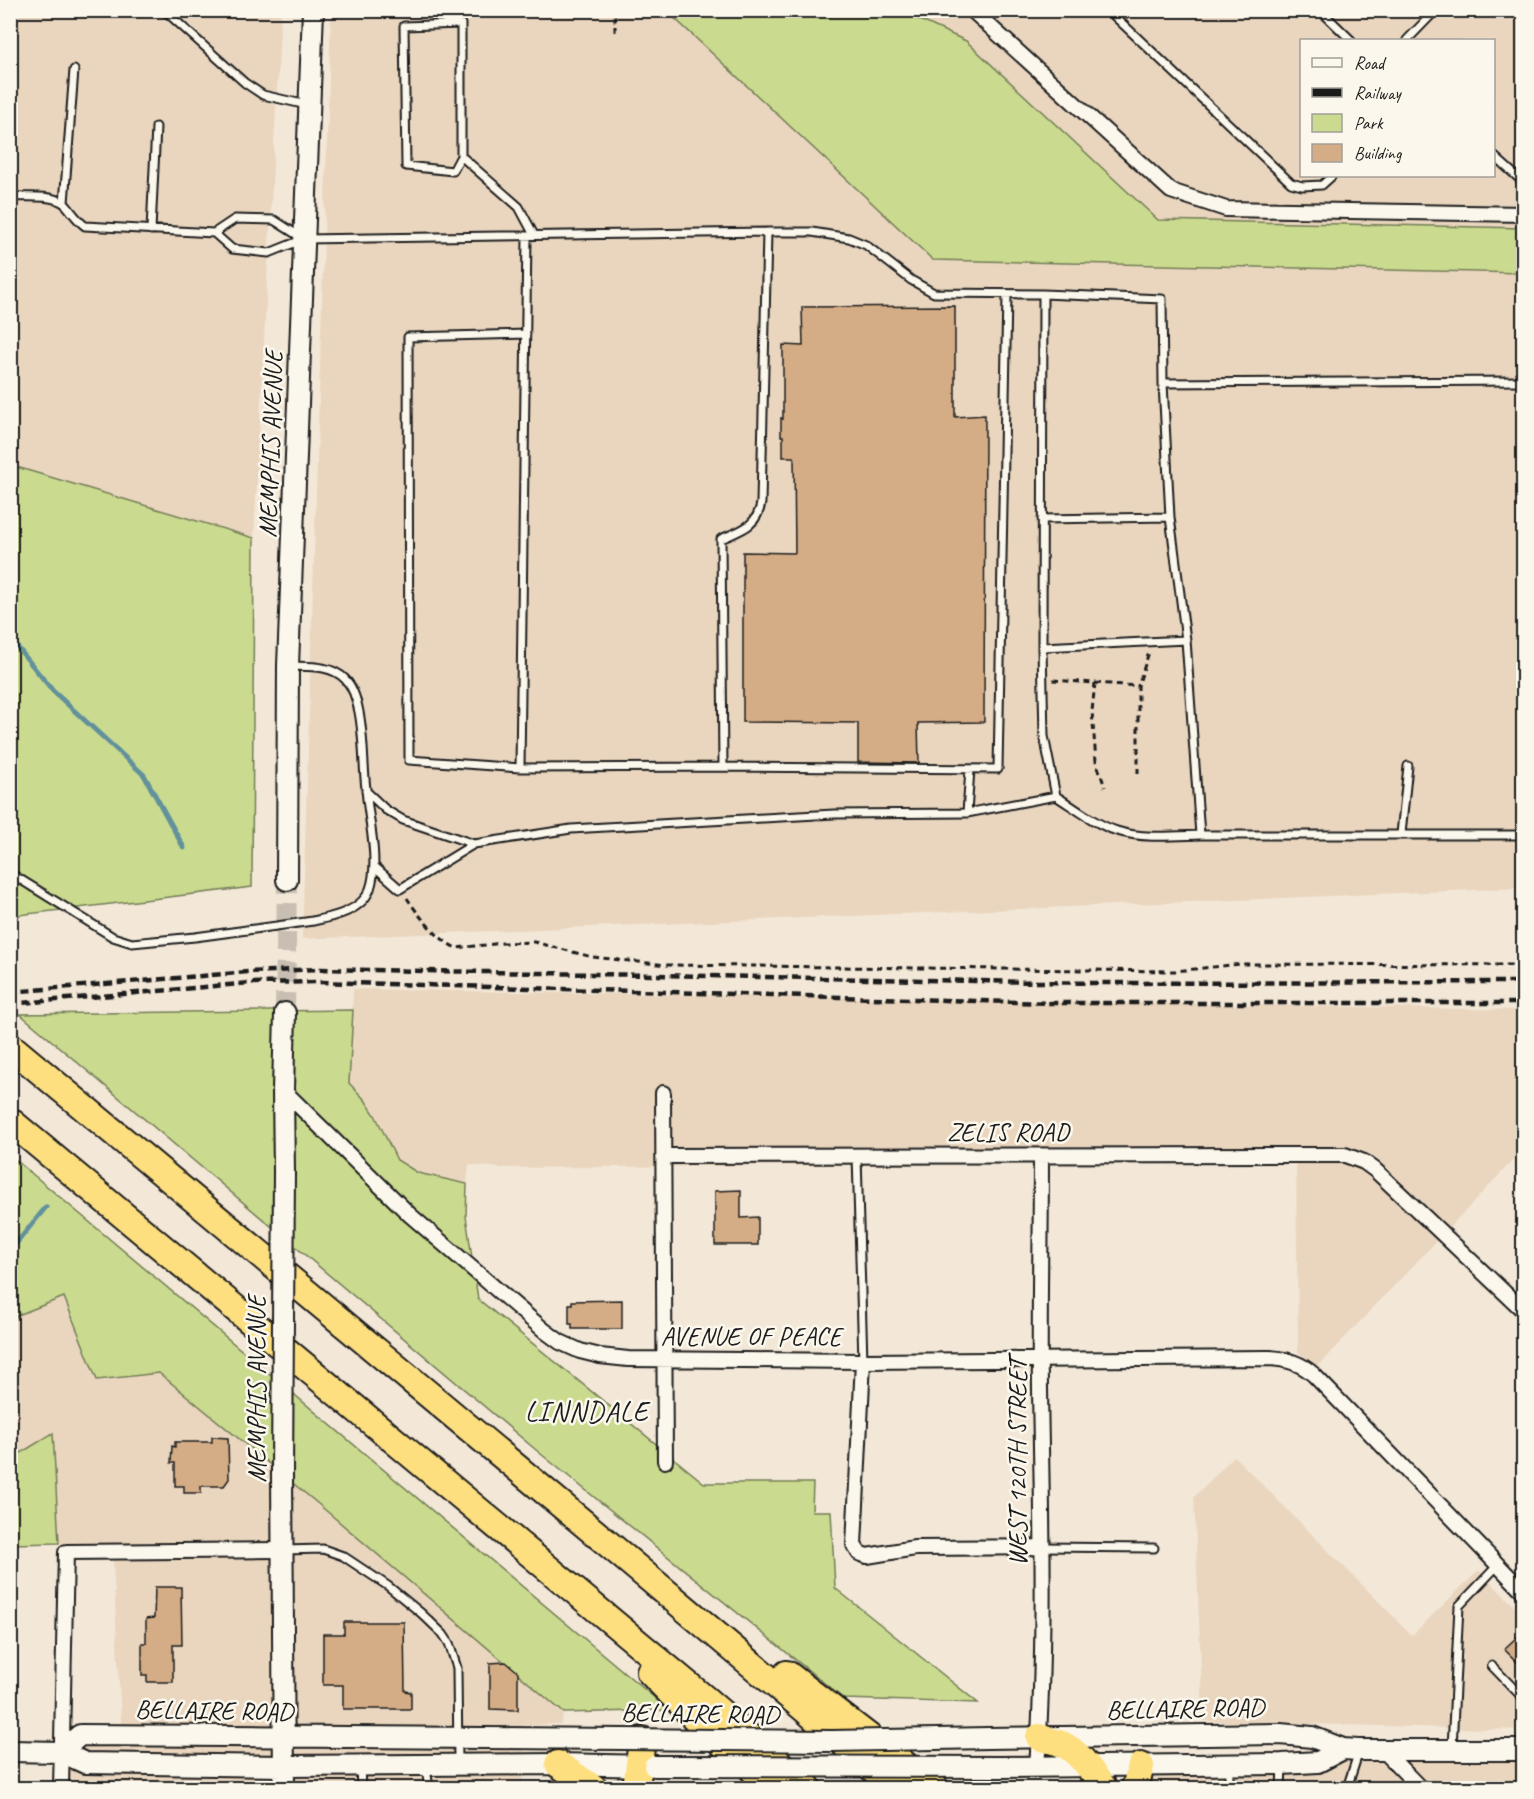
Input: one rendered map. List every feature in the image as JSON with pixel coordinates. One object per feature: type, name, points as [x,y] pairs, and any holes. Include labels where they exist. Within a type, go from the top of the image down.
[{"type":"highway","points":[[10,1046],[612,1547],[895,1788]]},
{"type":"highway","points":[[10,1121],[705,1699],[808,1788]]},
{"type":"highway","points":[[612,1547],[805,1687],[935,1788]]},
{"type":"highway","points":[[557,1577],[687,1710],[774,1788]]},
{"type":"highway","points":[[1039,1737],[1063,1744],[1079,1757],[1104,1788]]},
{"type":"highway","points":[[632,1739],[643,1774]]},
{"type":"highway","points":[[558,1764],[594,1788]]},
{"type":"street","name":"MEMPHIS AVENUE","points":[[287,880],[288,666],[313,10]]},
{"type":"street","points":[[972,10],[1171,191],[1226,209],[1524,214]]},
{"type":"street","name":"MEMPHIS AVENUE","points":[[284,1788],[282,1474],[285,1013]]},
{"type":"street","name":"AVENUE OF PEACE","points":[[284,1090],[410,1215],[553,1336],[570,1347],[600,1356],[664,1360],[1280,1359],[1299,1364],[1314,1376],[1524,1592]]},
{"type":"street","points":[[663,1094],[665,1461]]},
{"type":"street","name":"ZELIS ROAD","points":[[664,1156],[1339,1154],[1364,1162],[1375,1170],[1524,1311]]},
{"type":"street","name":"WEST 120TH STREET","points":[[1037,1767],[1042,1547],[1041,1156]]},
{"type":"street","points":[[863,1361],[854,1545],[859,1553],[867,1556],[915,1548],[1042,1547]]},
{"type":"street","points":[[61,1788],[66,1552],[283,1550]]},
{"type":"street","name":"BELLAIRE ROAD","points":[[60,1752],[80,1735],[832,1741],[1280,1734],[1312,1737],[1351,1750],[1524,1750]]},
{"type":"street","name":"BELLAIRE ROAD","points":[[10,1751],[60,1752],[85,1763],[284,1766],[558,1764],[643,1774],[1088,1767],[1138,1777],[1229,1766],[1318,1762],[1351,1750]]},
{"type":"street","points":[[1384,1751],[1420,1788]]},
{"type":"lane","points":[[164,10],[245,84],[263,95],[309,105]]},
{"type":"lane","points":[[1108,10],[1291,183],[1302,186],[1322,185],[1331,177]]},
{"type":"lane","points":[[1320,10],[1350,39]]},
{"type":"lane","points":[[1408,39],[1436,10]]},
{"type":"lane","points":[[1520,10],[1524,14]]},
{"type":"lane","points":[[461,156],[453,171],[406,166],[405,26],[461,24],[461,156],[519,207],[530,236],[526,334],[520,768]]},
{"type":"lane","points":[[64,203],[74,70]]},
{"type":"lane","points":[[151,230],[156,127]]},
{"type":"lane","points":[[1495,157],[1524,183]]},
{"type":"lane","points":[[10,197],[52,198],[64,203],[85,226],[214,233],[234,219],[274,220],[304,239]]},
{"type":"lane","points":[[723,767],[721,539],[754,522],[759,515],[761,503],[767,232]]},
{"type":"lane","points":[[214,233],[232,249],[269,253],[304,239],[812,232],[849,238],[866,245],[911,280],[934,293],[1043,294],[1162,299],[1163,382],[1170,517],[1186,640],[1200,835]]},
{"type":"lane","points":[[1043,294],[1044,736],[1056,796]]},
{"type":"lane","points":[[526,334],[408,337],[409,760],[520,768],[998,769],[1007,295]]},
{"type":"lane","points":[[1163,382],[1524,381]]},
{"type":"lane","points":[[1042,519],[1170,517]]},
{"type":"lane","points":[[1042,647],[1186,640]]},
{"type":"lane","points":[[10,873],[113,937],[132,943],[313,921],[339,914],[360,903],[369,890],[375,867],[359,712],[352,690],[345,679],[334,671],[317,667],[288,666]]},
{"type":"lane","points":[[1401,834],[1408,766]]},
{"type":"lane","points":[[967,813],[970,769]]},
{"type":"lane","points":[[366,790],[386,810],[403,820],[474,844]]},
{"type":"lane","points":[[375,867],[400,889],[474,844],[571,829],[834,814],[967,813],[1056,796],[1097,823],[1117,832],[1152,837],[1524,835]]},
{"type":"lane","points":[[857,1156],[863,1361]]},
{"type":"lane","points":[[1042,1547],[1154,1548]]},
{"type":"lane","points":[[283,1550],[323,1549],[343,1556],[388,1586],[443,1634],[449,1643],[457,1668],[458,1765]]},
{"type":"lane","points":[[1452,1750],[1459,1606],[1498,1565]]},
{"type":"lane","points":[[1492,1666],[1524,1699]]},
{"type":"lane","points":[[1347,1788],[1351,1750]]},
{"type":"lane","points":[[1281,1788],[1282,1764]]},
{"type":"lane","points":[[425,1765],[429,1788]]},
{"type":"lane","points":[[360,1766],[361,1788]]},
{"type":"lane","points":[[1228,1788],[1229,1766]]},
{"type":"path","points":[[615,10],[615,32]]},
{"type":"path","points":[[1138,774],[1138,686],[1152,642]]},
{"type":"path","points":[[1043,679],[1138,686]]},
{"type":"path","points":[[1095,683],[1092,711],[1096,761],[1105,787]]},
{"type":"path","points":[[400,889],[419,916],[449,945],[456,948],[534,942],[592,957],[667,965],[1176,971],[1241,964],[1524,965]]},
{"type":"shaded area","points":[[658,10],[670,14],[933,260],[1523,273],[1523,888],[302,939],[331,11]]},
{"type":"shaded area","points":[[10,11],[281,11],[254,538],[11,465]]},
{"type":"shaded area","points":[[900,11],[1523,11],[1523,228],[1158,220],[966,41]]},
{"type":"shaded area","points":[[353,989],[1523,1010],[1523,1150],[1317,1367],[1298,1352],[1296,1161],[500,1168],[469,1165],[467,1184],[418,1173],[397,1160],[375,1115],[349,1083]]},
{"type":"shaded area","points":[[64,1297],[97,1380],[159,1373],[317,1503],[564,1713],[561,1724],[524,1725],[523,1788],[67,1788],[68,1725],[121,1723],[112,1543],[59,1543],[53,1434],[11,1459],[11,1320],[18,1315]]},
{"type":"shaded area","points":[[1234,1456],[1412,1635],[1479,1570],[1523,1615],[1523,1730],[1203,1721],[1194,1497]]},
{"type":"shaded area","points":[[1127,1756],[1523,1758],[1523,1788],[1145,1788]]},
{"type":"green space","points":[[658,11],[900,11],[966,41],[1158,220],[1523,228],[1523,273],[933,260],[670,14]]},
{"type":"green space","points":[[10,465],[254,538],[252,887],[11,916]]},
{"type":"green space","points":[[353,1010],[349,1083],[375,1115],[397,1160],[418,1173],[467,1184],[466,1216],[478,1299],[704,1483],[813,1483],[812,1511],[831,1511],[835,1588],[978,1703],[844,1699],[536,1450],[20,1014]]},
{"type":"green space","points":[[11,1156],[669,1710],[564,1713],[317,1503],[159,1373],[97,1380],[64,1297],[18,1315],[11,1320]]},
{"type":"green space","points":[[53,1433],[59,1543],[11,1544],[11,1459]]},
{"type":"green space","points":[[946,1783],[1057,1786],[1066,1788],[953,1788]]},
{"type":"green space","points":[[659,1784],[750,1784],[754,1788],[651,1788]]},
{"type":"building","points":[[955,306],[955,417],[985,415],[984,722],[918,723],[919,763],[858,762],[858,723],[743,722],[743,552],[795,553],[794,457],[783,457],[783,436],[781,436],[783,345],[803,346],[802,307]]},
{"type":"building","points":[[741,1190],[741,1218],[758,1217],[758,1245],[715,1245],[715,1191]]},
{"type":"building","points":[[622,1300],[622,1329],[572,1329],[572,1324],[569,1324],[569,1304],[572,1304],[572,1301]]},
{"type":"building","points":[[212,1437],[228,1438],[229,1479],[224,1486],[201,1486],[201,1493],[184,1493],[184,1486],[175,1486],[175,1463],[171,1463],[172,1446],[175,1447],[175,1442],[212,1442]]},
{"type":"building","points":[[155,1587],[181,1587],[182,1645],[173,1645],[173,1682],[147,1682],[147,1675],[142,1675],[142,1643],[146,1643],[146,1619],[154,1618]]},
{"type":"building","points":[[344,1622],[404,1622],[405,1691],[411,1692],[411,1709],[343,1709],[343,1685],[323,1685],[323,1634],[344,1634]]},
{"type":"building","points":[[1517,1637],[1524,1645],[1524,1669],[1504,1649]]},
{"type":"building","points":[[506,1662],[518,1672],[518,1710],[490,1709],[490,1663]]},
{"type":"waterway","points":[[10,638],[53,691],[144,775],[184,848]]},
{"type":"waterway","points":[[10,1251],[46,1207]]},
{"type":"tunnel","points":[[285,1013],[287,880]]},
{"type":"railway","points":[[10,992],[249,972],[319,969],[1093,983],[1524,982]]},
{"type":"railway","points":[[10,1004],[250,983],[319,982],[1049,1003],[1524,1003]]},
{"type":"district","name":"LINNDALE","points":[[587,1411]]}]
